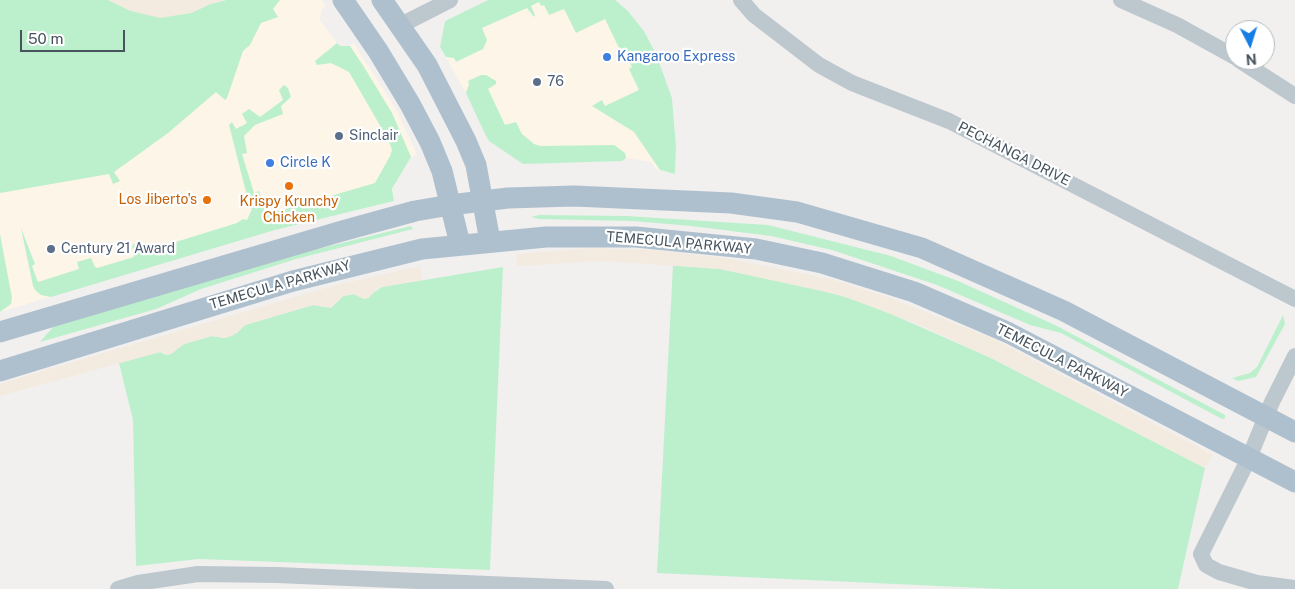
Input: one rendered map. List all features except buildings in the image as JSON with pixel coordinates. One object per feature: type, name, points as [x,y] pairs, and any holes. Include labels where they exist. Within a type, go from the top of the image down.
[{"type":"main road","points":[[343,0],[378,51],[410,104],[442,171],[460,244]]},
{"type":"main road","points":[[382,0],[427,65],[466,141],[476,165],[490,241]]},
{"type":"main road","points":[[0,332],[342,231],[450,205],[482,200],[574,196],[646,197],[731,202],[798,212],[922,248],[1064,311],[1295,432]]},
{"type":"main road","name":"TEMECULA PARKWAY","points":[[0,371],[293,280],[412,251],[460,244],[546,237],[636,237],[756,249],[832,266],[914,292],[966,313],[1114,386],[1295,482]]},
{"type":"street","points":[[401,25],[450,0]]},
{"type":"street","name":"PECHANGA DRIVE","points":[[741,0],[754,15],[819,65],[852,82],[949,121],[1295,299]]},
{"type":"street","points":[[1121,0],[1177,24],[1225,51]]},
{"type":"street","points":[[1255,70],[1295,96]]},
{"type":"street","points":[[1295,356],[1249,458],[1218,516],[1201,554],[1206,565],[1219,572],[1257,583],[1295,588]]},
{"type":"street","points":[[118,589],[138,583],[198,574],[278,575],[606,589]]},
{"type":"shaded area","points":[[240,0],[321,0],[326,6],[321,10],[320,20],[339,46],[354,44],[397,111],[417,155],[411,157],[393,189],[394,201],[275,230],[0,312],[0,176]]},
{"type":"shaded area","points":[[488,0],[615,0],[628,11],[644,31],[656,54],[672,98],[676,147],[675,174],[656,169],[651,162],[626,158],[622,161],[607,161],[485,134],[476,111],[440,47],[445,21]]},
{"type":"green space","points":[[0,0],[108,0],[131,11],[191,13],[210,4],[226,0],[280,0],[273,9],[278,17],[261,23],[250,45],[243,51],[227,98],[225,100],[216,92],[168,133],[114,172],[120,181],[113,184],[109,174],[0,193]]},
{"type":"green space","points":[[488,0],[615,0],[628,11],[644,31],[656,54],[672,98],[676,147],[675,174],[660,170],[634,132],[592,106],[602,100],[605,106],[639,90],[629,69],[632,67],[623,48],[620,50],[605,19],[576,33],[564,9],[549,15],[544,5],[541,6],[539,2],[531,6],[534,17],[527,8],[482,28],[487,40],[483,49],[456,62],[454,58],[446,57],[440,47],[445,21]]},
{"type":"green space","points":[[337,43],[340,46],[350,46],[364,67],[392,113],[411,157],[392,189],[394,201],[275,230],[51,297],[41,295],[36,291],[33,286],[21,228],[35,264],[32,266],[38,282],[79,269],[77,262],[91,258],[97,268],[134,257],[132,246],[134,244],[166,245],[237,223],[243,219],[247,220],[252,209],[247,206],[248,200],[229,125],[232,122],[236,129],[247,123],[242,114],[249,109],[260,117],[283,100],[279,90],[284,85],[288,88],[291,97],[281,106],[283,114],[255,125],[244,136],[247,153],[242,154],[254,193],[259,191],[264,207],[268,210],[279,211],[375,183],[392,150],[389,141],[349,72],[331,63],[317,65],[315,61]]},
{"type":"green space","points":[[481,75],[486,75],[496,81],[496,84],[488,89],[505,125],[516,122],[522,134],[534,144],[540,146],[614,145],[625,153],[626,158],[622,161],[523,164],[489,141],[485,134],[466,93],[468,81]]},
{"type":"green space","points":[[539,215],[627,216],[768,225],[891,256],[958,281],[1055,325],[1225,415],[1225,418],[1222,419],[1061,333],[1030,325],[937,285],[832,250],[771,236],[691,226],[633,221],[539,219],[531,217]]},
{"type":"green space","points":[[411,226],[413,229],[296,259],[201,289],[156,309],[40,342],[53,327],[293,255]]},
{"type":"green space","points":[[0,234],[12,298],[11,304],[0,312]]},
{"type":"green space","points":[[673,265],[720,269],[813,288],[866,303],[991,358],[1205,468],[1178,589],[1003,589],[657,573]]},
{"type":"green space","points":[[503,267],[490,570],[199,559],[136,566],[133,420],[119,363],[160,352],[166,355],[184,344],[212,336],[224,338],[237,333],[245,325],[313,305],[325,307],[335,304],[343,296],[354,294],[364,299],[382,287]]},
{"type":"green space","points":[[1283,315],[1285,324],[1256,377],[1238,381],[1232,378],[1250,373],[1257,367]]},
{"type":"sand","points":[[109,0],[226,0],[210,4],[191,13],[160,18],[131,11]]},
{"type":"sand","points":[[591,248],[653,250],[726,258],[834,280],[890,298],[994,339],[1213,455],[1205,468],[991,358],[920,325],[840,295],[720,269],[603,261],[517,266],[516,254]]},
{"type":"sand","points":[[420,266],[422,280],[381,287],[376,289],[369,298],[364,299],[354,294],[343,296],[331,308],[313,305],[245,325],[232,336],[224,338],[212,336],[184,344],[170,355],[160,352],[0,396],[0,384],[332,286]]},
{"type":"place","name":"Kangaroo Express","points":[[607,57]]},
{"type":"place","name":"76","points":[[537,82]]},
{"type":"place","name":"Sinclair","points":[[339,136]]},
{"type":"place","name":"Circle K","points":[[270,163]]},
{"type":"place","name":"Krispy Krunchy Chicken","points":[[289,186]]},
{"type":"place","name":"Los Jiberto's","points":[[207,200]]},
{"type":"place","name":"Century 21 Award","points":[[51,249]]}]
